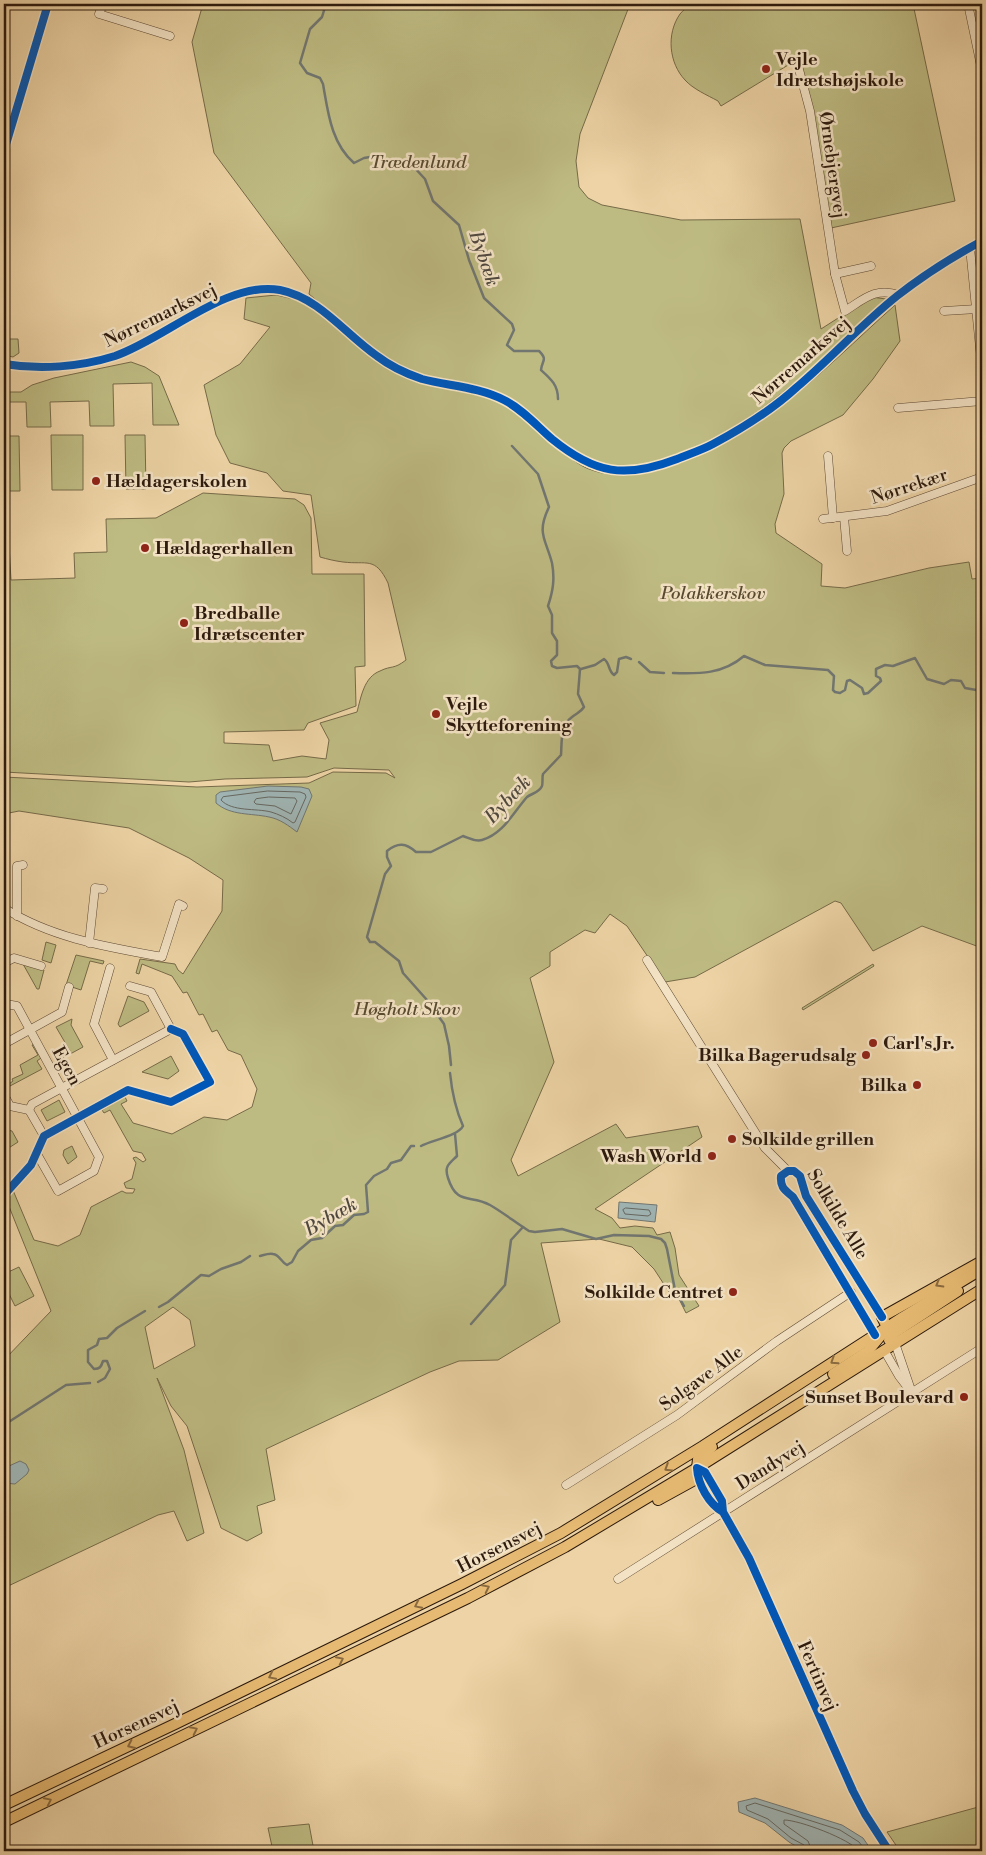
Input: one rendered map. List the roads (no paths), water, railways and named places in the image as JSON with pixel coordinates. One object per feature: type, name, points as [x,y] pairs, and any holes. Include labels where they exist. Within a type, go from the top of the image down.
[{"type":"main road","points":[[891,1335],[882,1317],[982,1261]]},
{"type":"main road","name":"Horsensvej","points":[[4,1822],[510,1577],[697,1473],[884,1350],[891,1335],[982,1269]]},
{"type":"main road","name":"Horsensvej","points":[[4,1804],[175,1724],[470,1580],[561,1533],[876,1338],[891,1335],[982,1289]]},
{"type":"main road","points":[[813,1395],[829,1377],[868,1351],[876,1338],[884,1350]]},
{"type":"main road","points":[[697,1473],[698,1459],[705,1452],[764,1415],[781,1396]]},
{"type":"main road","points":[[688,1455],[697,1473]]},
{"type":"street","points":[[4,152],[6,131],[48,4]]},
{"type":"street","points":[[103,4],[100,14],[170,36]]},
{"type":"street","points":[[968,4],[982,71]]},
{"type":"street","name":"Ørnebjergvej","points":[[797,62],[810,111],[835,274],[845,311],[874,293],[888,291],[899,295]]},
{"type":"street","name":"Nørremarksvej","points":[[4,364],[28,367],[62,366],[116,355],[144,343],[196,313],[237,295],[259,288],[281,290],[304,298],[316,305],[377,356],[399,369],[420,378],[487,393],[504,400],[520,410],[573,455],[589,464],[616,471],[633,470],[667,463],[710,446],[751,423],[797,388],[865,323],[899,295],[942,264],[982,241]]},
{"type":"street","points":[[970,248],[979,294],[977,309],[982,368]]},
{"type":"street","points":[[835,274],[870,266]]},
{"type":"street","points":[[944,311],[977,309]]},
{"type":"street","points":[[898,408],[982,401]]},
{"type":"street","points":[[828,456],[833,518]]},
{"type":"street","name":"Nørrekær","points":[[823,519],[844,518],[887,511],[982,478]]},
{"type":"street","points":[[844,518],[847,551]]},
{"type":"street","points":[[17,916],[17,866],[23,864]]},
{"type":"street","points":[[89,943],[96,888],[103,889]]},
{"type":"street","points":[[4,908],[17,916],[60,935],[89,943],[162,957],[178,904],[182,906]]},
{"type":"street","points":[[4,963],[14,958],[41,966]]},
{"type":"street","name":"Solkilde Alle","points":[[647,960],[767,1152],[785,1174]]},
{"type":"street","points":[[110,968],[94,1024],[113,1060]]},
{"type":"street","points":[[4,1195],[31,1165],[44,1136],[78,1117],[128,1090],[170,1102],[210,1082],[183,1034],[171,1029],[151,992],[130,986]]},
{"type":"street","points":[[4,1044],[62,1012],[69,988]]},
{"type":"street","name":"Egen","points":[[4,1000],[6,1004],[16,1006],[30,1029],[99,1157],[94,1171],[58,1191],[36,1154]]},
{"type":"street","points":[[29,1110],[32,1104],[171,1029]]},
{"type":"street","points":[[4,1095],[10,1106],[29,1110],[44,1136]]},
{"type":"street","name":"Solkilde Alle","points":[[876,1338],[851,1292],[793,1196],[783,1189],[781,1184],[785,1174],[794,1171],[800,1176],[806,1196],[882,1317]]},
{"type":"street","name":"Solgave Alle","points":[[566,1485],[677,1415],[778,1341],[851,1292]]},
{"type":"street","points":[[891,1335],[912,1393]]},
{"type":"street","name":"Dandyvej","points":[[618,1579],[982,1348]]},
{"type":"street","points":[[884,1350],[899,1376],[912,1393]]},
{"type":"street","name":"Fertinvej","points":[[697,1473],[706,1472],[722,1501],[724,1512],[749,1558],[853,1791],[869,1821],[889,1851]]},
{"type":"water","points":[[268,786],[309,789],[312,796],[297,832],[277,819],[235,812],[216,803],[216,795],[220,792]]},
{"type":"water","points":[[619,1202],[657,1205],[655,1222],[618,1218]]},
{"type":"water","points":[[20,1461],[26,1464],[29,1470],[27,1474],[15,1484],[4,1483],[4,1471],[9,1466]]},
{"type":"water","points":[[755,1798],[842,1825],[863,1838],[872,1851],[804,1851],[765,1823],[739,1812],[738,1802]]},
{"type":"waterway","name":"Bybæk","points":[[326,4],[322,17],[310,29],[300,63],[307,73],[320,78],[323,84],[335,137],[340,146],[354,163],[364,158],[376,156],[392,169],[411,164],[425,179],[433,201],[459,225],[469,260],[484,298],[512,324],[514,330],[507,345],[514,351],[539,351],[542,354],[544,358],[541,370],[551,379],[558,394],[558,399]]},
{"type":"waterway","name":"Bybæk","points":[[451,1065],[444,1024],[427,1000],[403,973],[399,961],[375,942],[370,942],[367,937],[385,874],[391,866],[387,857],[387,851],[395,846],[405,845],[416,852],[431,852],[463,836],[472,840],[479,840],[496,833],[527,797],[541,788],[543,774],[561,755],[562,734],[565,725],[584,707],[578,694],[580,669],[577,666],[557,668],[552,666],[551,661],[557,655],[557,641],[552,633],[552,615],[548,606],[553,574],[552,563],[543,536],[543,524],[549,507],[538,474],[512,446]]},
{"type":"waterway","points":[[673,673],[711,672],[728,666],[744,656],[765,665],[828,670],[834,676],[833,690],[835,692],[840,693],[845,690],[847,681],[850,680],[862,688],[864,694],[868,693],[881,681],[876,676],[876,669],[885,665],[893,666],[915,658],[927,679],[944,684],[951,680],[961,681],[965,688],[982,691]]},
{"type":"waterway","points":[[581,669],[595,665],[604,659],[614,675],[617,672],[619,659],[626,657],[631,659]]},
{"type":"waterway","points":[[639,662],[650,672],[664,673]]},
{"type":"waterway","name":"Bybæk","points":[[421,1146],[450,1135],[463,1126],[454,1100],[450,1073]]},
{"type":"waterway","points":[[455,1134],[457,1156],[448,1166],[447,1171],[452,1187],[460,1196],[490,1205],[529,1231],[562,1229],[596,1239],[614,1235],[649,1236],[661,1239],[667,1249],[675,1290],[684,1306]]},
{"type":"waterway","name":"Bybæk","points":[[260,1256],[275,1255],[287,1265],[292,1262],[298,1251],[311,1240],[322,1238],[335,1226],[343,1225],[354,1215],[368,1212],[366,1185],[374,1176],[387,1169],[391,1163],[401,1160],[411,1146],[414,1146]]},
{"type":"waterway","points":[[471,1324],[505,1285],[511,1240],[523,1227]]},
{"type":"waterway","name":"Bybæk","points":[[159,1307],[201,1275],[209,1276],[250,1256]]},
{"type":"waterway","name":"Bybæk","points":[[98,1382],[105,1378],[110,1369],[107,1361],[103,1361],[98,1369],[94,1369],[88,1362],[88,1350],[97,1345],[99,1339],[107,1338],[117,1328],[145,1311]]},
{"type":"waterway","name":"Bybæk","points":[[4,1425],[66,1385],[90,1383]]},
{"type":"waterway","points":[[974,1851],[982,1844]]},
{"type":"place","name":"Vejle Idrætshøjskole","points":[[766,69]]},
{"type":"place","name":"Hældagerskolen","points":[[96,481]]},
{"type":"place","name":"Hældagerhallen","points":[[145,548]]},
{"type":"place","name":"Bredballe Idrætscenter","points":[[184,623]]},
{"type":"place","name":"Vejle Skytteforening","points":[[436,714]]},
{"type":"place","name":"Carl's Jr.","points":[[873,1043]]},
{"type":"place","name":"Bilka Bagerudsalg","points":[[866,1055]]},
{"type":"place","name":"Bilka","points":[[917,1085]]},
{"type":"place","name":"Solkilde grillen","points":[[732,1139]]},
{"type":"place","name":"Wash World","points":[[712,1156]]},
{"type":"place","name":"Solkilde Centret","points":[[733,1292]]},
{"type":"place","name":"Sunset Boulevard","points":[[964,1397]]},
{"type":"park label","name":"Trædenlund","points":[[418,162]]},
{"type":"park label","name":"Polakkerskov","points":[[713,593]]},
{"type":"park label","name":"Høgholt Skov","points":[[407,1009]]}]
